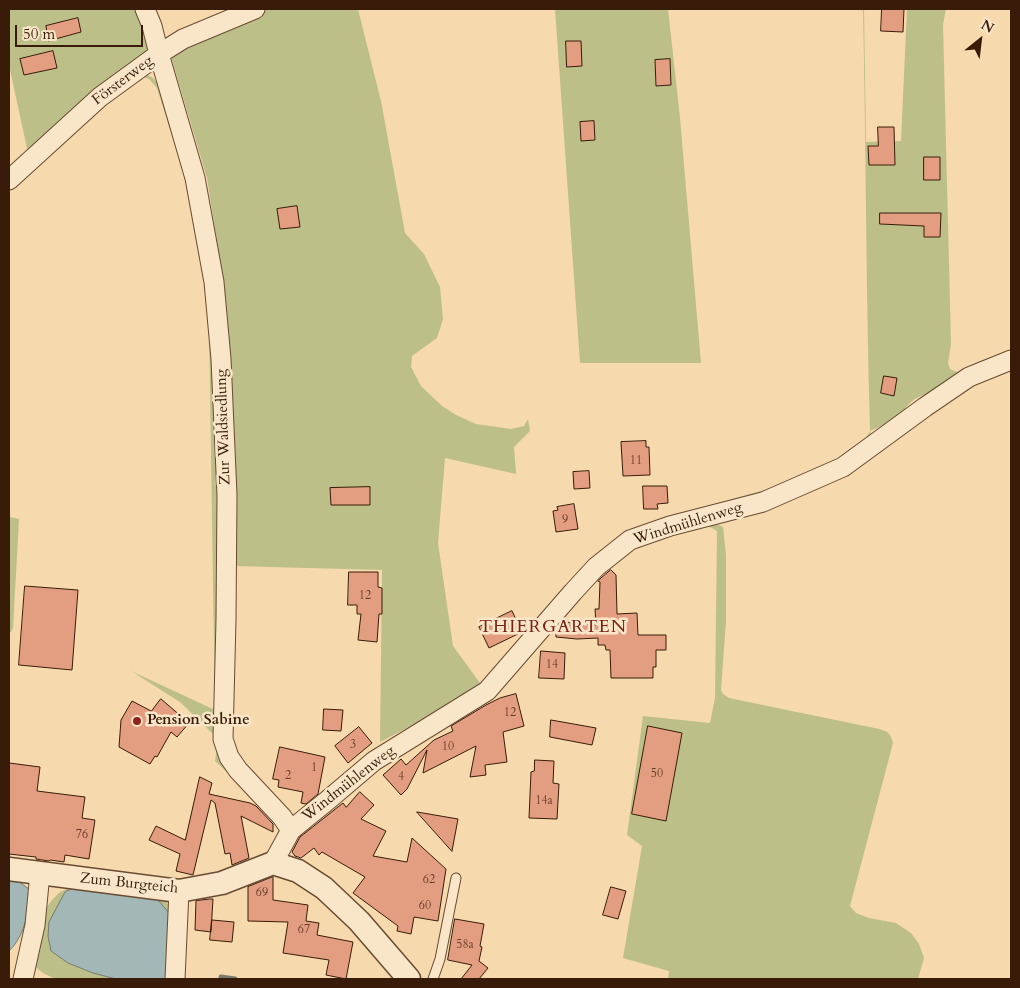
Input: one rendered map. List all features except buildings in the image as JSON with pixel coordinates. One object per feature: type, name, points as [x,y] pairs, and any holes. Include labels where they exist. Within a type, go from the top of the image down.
[{"type":"street","name":"Zur Waldsiedlung","points":[[145,9],[152,26],[158,54],[195,178],[214,282],[221,349],[227,495],[223,738],[229,757],[238,770],[282,816],[291,830]]},
{"type":"street","name":"Försterweg","points":[[9,180],[100,98],[158,54],[184,39],[255,9]]},
{"type":"street","name":"Windmühlenweg","points":[[273,863],[291,830],[374,761],[487,691],[590,573],[630,540],[670,526],[763,502],[843,467],[969,377],[1011,360]]},
{"type":"street","name":"Zum Burgteich","points":[[9,869],[179,891],[222,882],[273,863]]},
{"type":"street","points":[[273,863],[298,871],[324,888],[359,921],[408,979]]},
{"type":"street","points":[[23,979],[36,925],[40,873]]},
{"type":"street","points":[[175,979],[179,891]]},
{"type":"street","points":[[9,979],[14,979]]},
{"type":"lane","points":[[433,979],[440,959],[456,878]]},
{"type":"green space","points":[[9,9],[139,9],[149,47],[144,57],[28,153],[9,65]]},
{"type":"green space","points":[[266,9],[358,9],[381,101],[405,233],[424,254],[440,287],[443,319],[437,338],[412,356],[411,367],[421,386],[442,406],[456,415],[476,424],[511,429],[524,426],[528,419],[530,431],[514,447],[516,474],[445,458],[438,543],[453,646],[480,683],[476,692],[380,742],[382,570],[233,566],[225,294],[207,178],[171,57],[208,34]]},
{"type":"green space","points":[[555,9],[668,9],[680,118],[701,363],[580,363]]},
{"type":"green space","points":[[863,9],[866,142],[901,141],[907,9],[946,9],[943,24],[951,344],[948,363],[950,369],[959,373],[978,362],[1011,350],[1011,355],[987,364],[938,393],[915,399],[907,406],[901,417],[870,431],[868,325]]},
{"type":"green space","points":[[144,73],[153,78],[158,84],[188,178],[205,274],[217,383],[220,741],[279,820],[215,761],[218,739],[180,702],[131,671],[215,710],[209,327],[206,287],[187,184],[157,88],[149,79],[140,76]]},
{"type":"green space","points":[[870,431],[870,441],[863,449],[809,479],[761,497],[703,513],[683,513],[803,479],[838,461],[862,445]]},
{"type":"green space","points":[[9,517],[19,519],[13,628],[9,635]]},
{"type":"green space","points":[[713,522],[723,527],[726,555],[726,621],[721,690],[723,694],[729,698],[879,729],[889,733],[891,737],[893,743],[850,906],[856,913],[869,918],[896,923],[911,933],[919,944],[924,958],[918,979],[668,979],[669,971],[623,958],[642,846],[627,835],[643,716],[710,723],[715,698],[717,531],[703,523]]},
{"type":"green space","points":[[71,887],[165,899],[172,911],[176,931],[51,951],[68,963],[93,973],[116,979],[57,979],[50,977],[33,964],[41,915],[60,892]]},
{"type":"shaded area","points":[[9,879],[18,881],[29,889],[25,923],[19,938],[9,951]]},
{"type":"shaded area","points":[[79,886],[142,891],[158,900],[170,914],[166,979],[116,979],[93,973],[68,963],[51,951],[48,936],[49,922],[65,892]]},
{"type":"waterway","points":[[221,977],[235,979]]},
{"type":"place","name":"Pension Sabine","points":[[137,721]]},
{"type":"district","name":"THIERGARTEN","points":[[553,628]]}]
